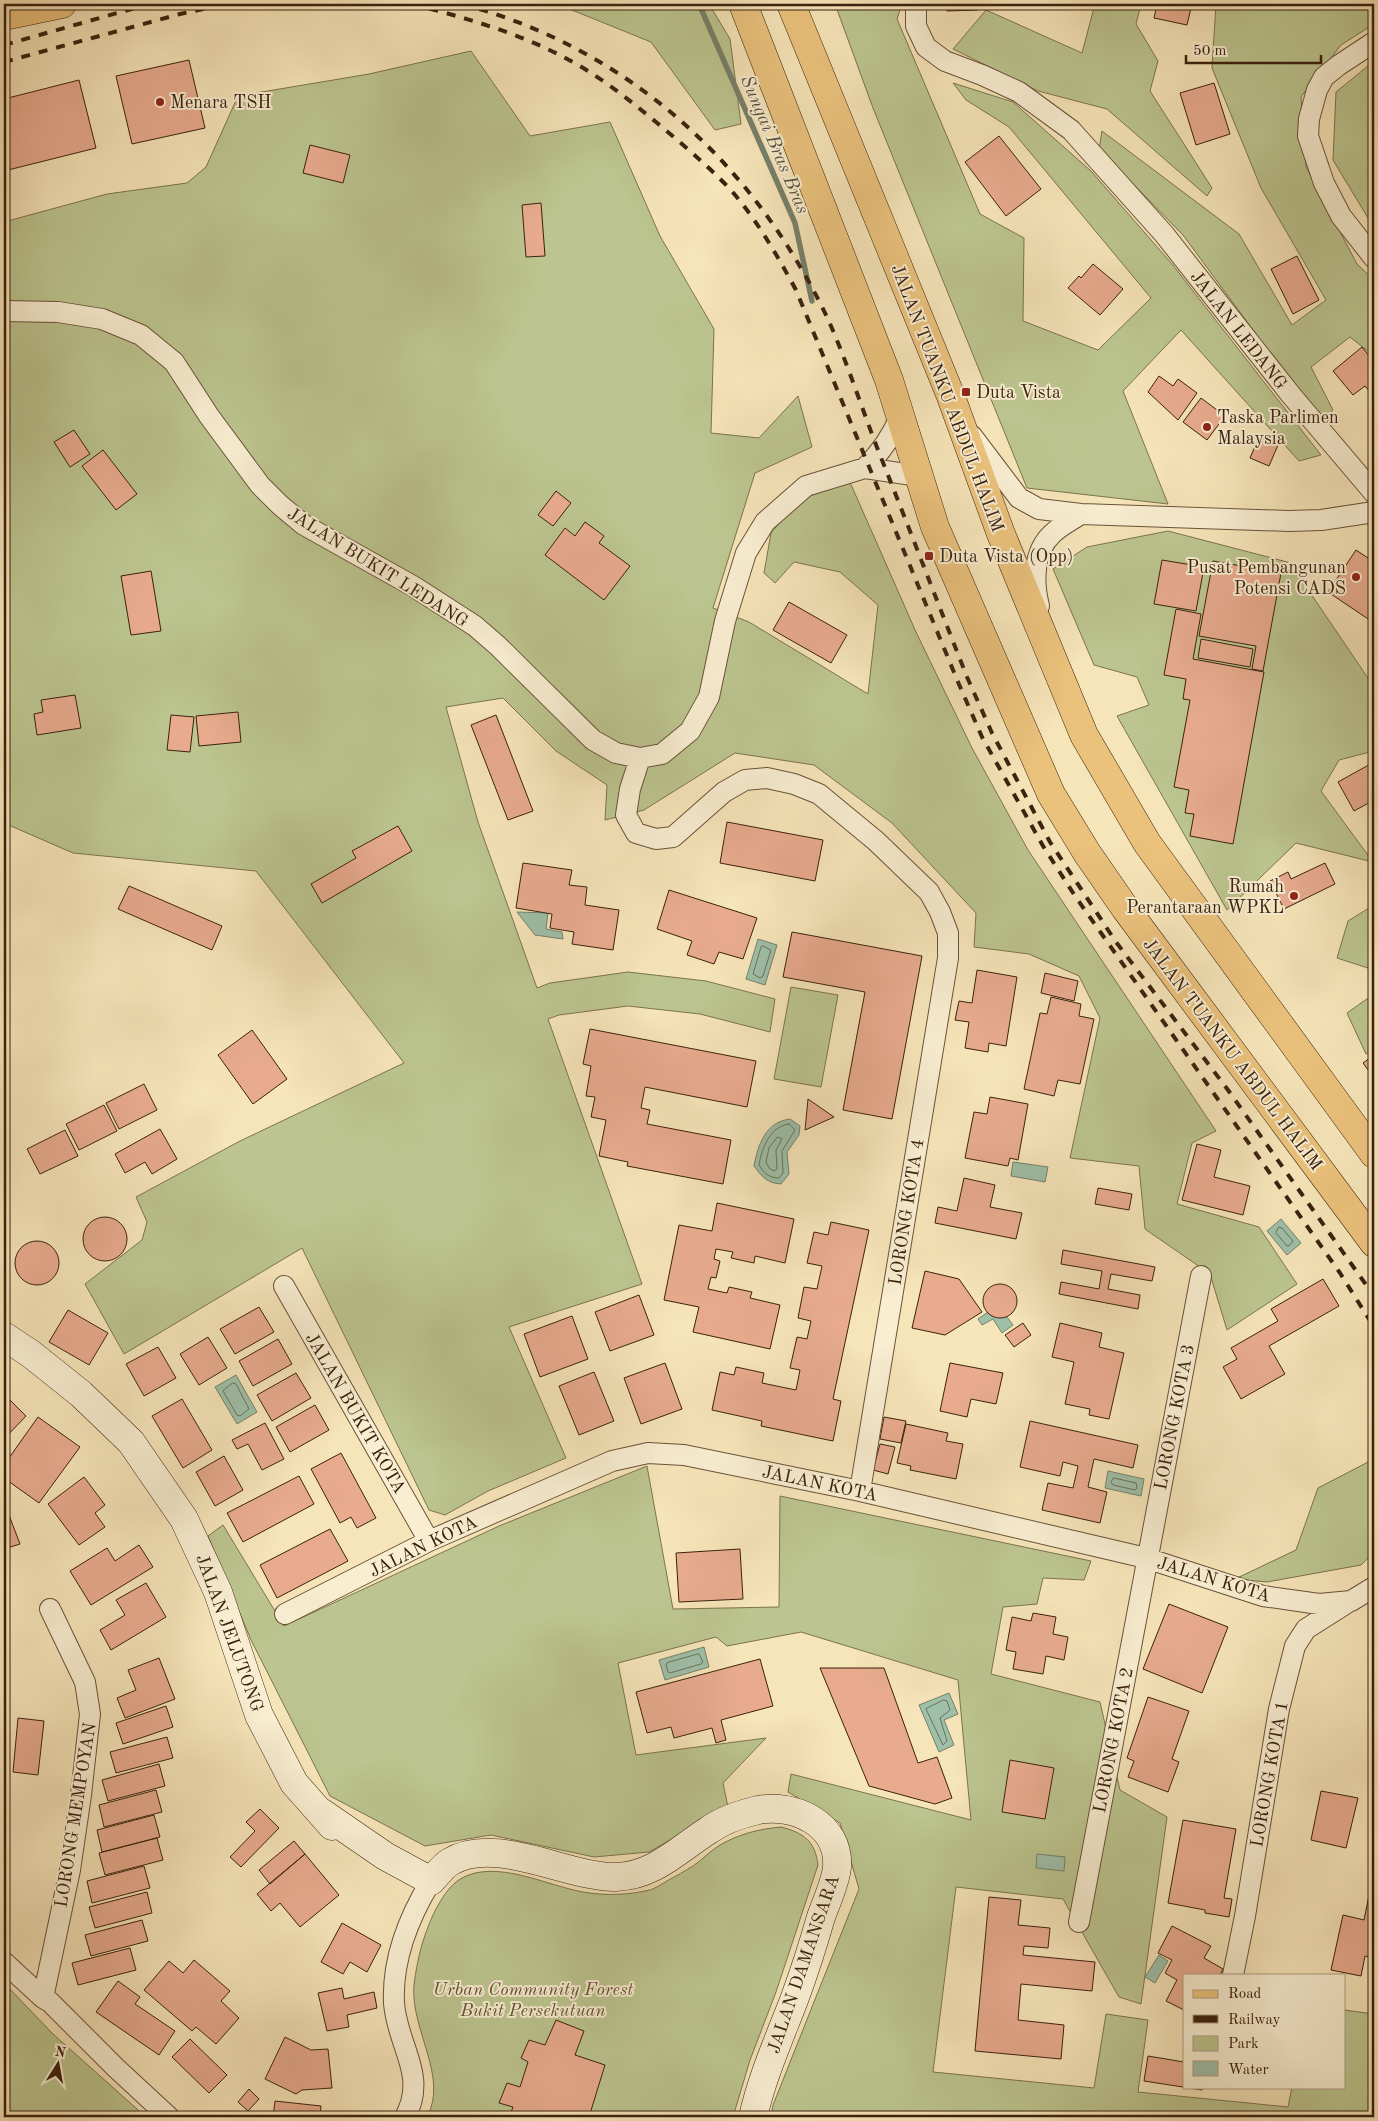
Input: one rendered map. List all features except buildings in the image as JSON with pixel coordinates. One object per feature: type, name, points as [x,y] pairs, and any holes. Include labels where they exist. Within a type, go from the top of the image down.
[{"type":"main road","points":[[4,11],[30,4]]},
{"type":"main road","points":[[4,16],[62,4]]},
{"type":"main road","points":[[730,4],[758,45]]},
{"type":"main road","name":"JALAN TUANKU ABDUL HALIM","points":[[743,4],[886,371],[935,527],[1052,794],[1087,852],[1125,908],[1374,1242]]},
{"type":"main road","name":"JALAN TUANKU ABDUL HALIM","points":[[791,4],[952,399],[1000,534],[1084,735],[1147,843],[1374,1154]]},
{"type":"street","name":"JALAN LEDANG","points":[[916,4],[916,26],[926,47],[945,61],[1019,92],[1071,130],[1164,234],[1290,396],[1374,493]]},
{"type":"street","points":[[1374,42],[1324,77],[1316,90],[1309,119],[1308,136],[1324,183],[1341,216],[1374,258]]},
{"type":"street","name":"JALAN BUKIT LEDANG","points":[[4,311],[58,312],[102,319],[141,335],[174,362],[209,416],[260,485],[280,505],[304,525],[413,586],[475,626],[498,646],[593,740],[616,753],[640,758],[662,754],[690,731],[709,697],[725,621],[746,553],[766,522],[788,500],[806,486],[865,468],[919,476]]},
{"type":"street","points":[[952,399],[974,439],[1019,498],[1039,509],[1081,514],[1288,521],[1321,520],[1374,512]]},
{"type":"street","name":"JALAN BUKIT LEDANG","points":[[865,468],[884,449],[894,432],[900,416]]},
{"type":"street","points":[[1052,660],[1034,589],[1038,559],[1044,543],[1053,532],[1081,514]]},
{"type":"street","name":"LORONG KOTA 4","points":[[640,758],[630,789],[626,815],[636,833],[656,839],[673,837],[724,792],[745,780],[768,778],[794,784],[819,794],[876,841],[929,892],[940,912],[948,933],[948,958],[860,1491]]},
{"type":"street","name":"LORONG KOTA 3","points":[[1146,1558],[1201,1276]]},
{"type":"street","name":"JALAN BUKIT KOTA","points":[[284,1286],[429,1541]]},
{"type":"street","name":"JALAN JELUTONG","points":[[4,1336],[31,1354],[81,1394],[131,1442],[184,1519],[216,1585],[259,1715],[294,1783],[353,1849],[434,1880]]},
{"type":"street","name":"JALAN KOTA","points":[[285,1614],[429,1541],[612,1461],[648,1452],[684,1455],[860,1491],[1146,1558],[1263,1596],[1319,1604],[1351,1601],[1374,1587]]},
{"type":"street","name":"LORONG KOTA 2","points":[[1079,1922],[1146,1558]]},
{"type":"street","name":"LORONG KOTA 1","points":[[1234,1974],[1279,1709],[1295,1646],[1306,1629],[1351,1601]]},
{"type":"street","name":"LORONG MEMPOYAN","points":[[43,1998],[70,1870],[90,1714],[85,1682],[50,1609]]},
{"type":"street","name":"JALAN DAMANSARA","points":[[434,1880],[470,1855],[500,1853],[531,1859],[586,1874],[616,1877],[647,1871],[683,1850],[709,1830],[732,1818],[758,1810],[782,1808],[802,1813],[821,1825],[834,1844],[837,1867],[794,1999],[768,2066],[752,2117]]},
{"type":"street","name":"JALAN JELUTONG","points":[[320,1812],[360,1839],[411,1858],[434,1880]]},
{"type":"street","points":[[405,2117],[412,2104],[415,2080],[397,2023],[394,2004],[395,1984],[400,1950],[411,1918],[434,1880]]},
{"type":"street","points":[[4,1962],[43,1998],[50,2002],[116,2068],[169,2117]]},
{"type":"green space","points":[[557,4],[709,4],[730,39],[741,124],[715,130],[651,42]]},
{"type":"green space","points":[[835,4],[902,4],[897,19],[980,214],[1024,238],[1023,321],[1098,350],[1151,298],[1009,127],[966,100],[953,83],[1013,102],[1091,171],[1172,264],[1321,455],[1299,461],[1181,330],[1123,391],[1168,504],[1027,488],[873,108]]},
{"type":"green space","points":[[1095,4],[1141,4],[1136,24],[1158,61],[1150,91],[1212,188],[1207,196],[1107,109],[1038,91],[953,49],[986,10],[1082,53]]},
{"type":"green space","points":[[1216,4],[1374,4],[1374,24],[1341,45],[1301,97],[1306,167],[1357,264],[1374,280],[1374,356],[1350,337],[1311,367],[1333,410],[1321,422],[1183,235],[1099,149],[1102,131],[1239,234],[1292,325],[1326,300],[1261,188],[1212,68]]},
{"type":"green space","points":[[471,51],[530,136],[610,122],[660,236],[714,329],[711,433],[759,438],[798,396],[812,447],[755,473],[713,608],[749,622],[868,694],[878,605],[840,572],[794,562],[775,583],[764,573],[771,533],[798,501],[849,480],[916,632],[972,748],[1028,850],[1216,1131],[1192,1143],[1177,1204],[1259,1227],[1297,1284],[1227,1330],[1210,1274],[1145,1229],[1139,1166],[1070,1158],[1100,1018],[1079,976],[1029,954],[974,947],[976,913],[892,823],[814,765],[735,753],[644,810],[605,820],[607,785],[556,751],[503,698],[446,707],[478,822],[537,988],[550,983],[628,972],[706,981],[775,999],[770,1032],[700,1014],[628,1006],[559,1015],[548,1019],[642,1284],[509,1327],[566,1458],[488,1491],[445,1515],[429,1510],[302,1248],[124,1354],[85,1284],[142,1240],[147,1222],[136,1197],[240,1141],[404,1063],[256,871],[73,853],[4,823],[4,222],[107,194],[187,183],[206,167],[238,96],[369,74]]},
{"type":"green space","points":[[1374,61],[1374,228],[1333,160],[1336,92]]},
{"type":"green space","points":[[1168,531],[1295,564],[1309,591],[1374,687],[1374,751],[1339,760],[1321,791],[1373,862],[1296,843],[1227,910],[1117,716],[1149,705],[1137,677],[1094,665],[1053,569],[1087,547]]},
{"type":"green space","points":[[1374,905],[1374,970],[1337,958],[1348,921]]},
{"type":"green space","points":[[791,987],[838,995],[821,1087],[774,1079]]},
{"type":"green space","points":[[1374,994],[1374,1050],[1366,1054],[1347,1013]]},
{"type":"green space","points":[[1374,1459],[1374,1552],[1361,1565],[1267,1582],[1235,1579],[1296,1550],[1318,1488]]},
{"type":"green space","points":[[647,1466],[673,1609],[779,1607],[780,1496],[1091,1561],[1084,1580],[1043,1578],[1037,1604],[1003,1607],[991,1674],[1100,1702],[1120,1790],[1167,1817],[1141,2004],[1119,1997],[1063,1899],[956,1887],[933,2072],[1094,2088],[1106,2014],[1148,2020],[1138,2092],[1288,2107],[1292,2088],[1346,2088],[1346,2010],[1374,2014],[1374,2117],[771,2117],[773,2105],[859,1889],[840,1823],[788,1792],[791,1774],[971,1820],[958,1680],[801,1632],[727,1646],[716,1637],[618,1663],[636,1755],[766,1738],[723,1783],[728,1807],[649,1852],[594,1857],[491,1835],[425,1846],[330,1796],[251,1640],[208,1536],[223,1525],[284,1626],[499,1526]]},
{"type":"green space","name":"Urban Community Forest Bukit Persekutuan","points":[[781,1827],[796,1832],[807,1839],[814,1850],[818,1865],[776,1992],[750,2060],[733,2117],[427,2117],[433,2102],[434,2086],[432,2069],[417,2019],[414,1985],[421,1948],[430,1922],[442,1898],[457,1881],[476,1873],[491,1871],[506,1872],[583,1892],[625,1894],[642,1892],[650,1890],[687,1870],[716,1847],[727,1841],[749,1833]]},
{"type":"green space","points":[[4,1983],[53,2034],[146,2117],[45,2117],[30,2111],[28,2117],[4,2117]]},
{"type":"water","points":[[517,912],[548,913],[546,929],[562,932],[563,939],[535,935]]},
{"type":"water","points":[[758,939],[777,945],[765,985],[746,979]]},
{"type":"water","points":[[790,1119],[800,1126],[799,1135],[787,1152],[789,1174],[781,1184],[765,1179],[754,1166],[764,1135],[775,1125]]},
{"type":"water","points":[[1013,1162],[1048,1167],[1045,1182],[1011,1176]]},
{"type":"water","points":[[1281,1219],[1301,1243],[1287,1255],[1267,1231]]},
{"type":"water","points":[[998,1305],[1013,1325],[1002,1333],[993,1319],[982,1325],[978,1319]]},
{"type":"water","points":[[236,1375],[257,1412],[237,1424],[215,1387]]},
{"type":"water","points":[[1108,1471],[1144,1479],[1141,1496],[1105,1488]]},
{"type":"water","points":[[704,1647],[709,1667],[665,1680],[659,1660]]},
{"type":"water","points":[[949,1693],[958,1714],[944,1720],[954,1745],[939,1752],[919,1705]]},
{"type":"water","points":[[1037,1854],[1065,1857],[1064,1871],[1036,1868]]},
{"type":"water","points":[[1159,1955],[1168,1961],[1155,1983],[1145,1977]]},
{"type":"waterway","name":"Sungai Bras Bras","points":[[699,4],[795,223],[812,301]]},
{"type":"railway","points":[[4,45],[149,4]]},
{"type":"railway","points":[[4,62],[180,14],[227,4]]},
{"type":"railway","points":[[412,4],[512,34],[550,50],[592,74],[635,105],[693,154],[729,188],[757,224],[796,290],[982,737],[1043,846],[1075,896],[1340,1273],[1374,1327]]},
{"type":"railway","points":[[462,4],[523,24],[579,50],[631,82],[679,120],[723,162],[762,209],[797,261],[827,317],[967,677],[992,733],[1050,842],[1116,942],[1228,1090],[1374,1296]]},
{"type":"place","name":"Menara TSH","points":[[160,102]]},
{"type":"place","name":"Duta Vista","points":[[966,392]]},
{"type":"place","name":"Taska Parlimen Malaysia","points":[[1207,427]]},
{"type":"place","name":"Duta Vista (Opp)","points":[[929,556]]},
{"type":"place","name":"Pusat Pembangunan Potensi CADS","points":[[1356,577]]},
{"type":"place","name":"Rumah Perantaraan WPKL","points":[[1294,896]]}]
